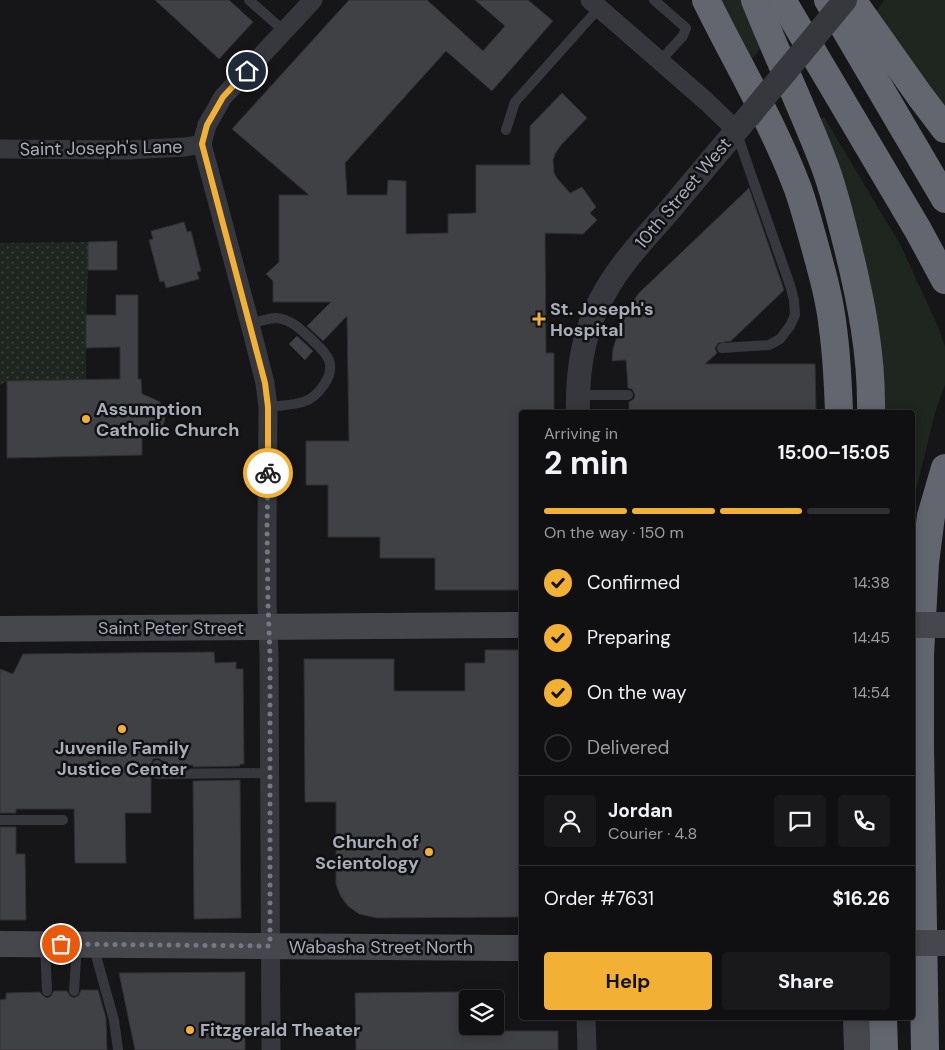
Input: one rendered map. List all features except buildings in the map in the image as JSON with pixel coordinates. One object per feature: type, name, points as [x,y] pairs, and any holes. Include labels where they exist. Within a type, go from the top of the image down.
[{"type":"highway","points":[[706,0],[760,103],[786,160],[800,197],[828,298],[834,337],[839,410]]},
{"type":"highway","points":[[755,0],[811,131],[833,192],[863,316],[870,377],[871,410]]},
{"type":"highway","points":[[782,0],[918,230],[945,280]]},
{"type":"highway","points":[[828,0],[945,199]]},
{"type":"highway","points":[[852,0],[945,130]]},
{"type":"highway","points":[[925,1050],[920,655],[926,554],[931,516],[945,468]]},
{"type":"highway","points":[[883,1020],[884,1050]]},
{"type":"main road","name":"Saint Peter Street","points":[[0,629],[519,625]]},
{"type":"main road","points":[[915,625],[945,625]]},
{"type":"main road","points":[[915,943],[945,943]]},
{"type":"main road","name":"Wabasha Street North","points":[[0,944],[519,948]]},
{"type":"main road","points":[[856,1020],[857,1050]]},
{"type":"street","points":[[271,1050],[270,655],[267,526],[268,407],[265,383],[202,144],[207,125],[223,97],[313,0]]},
{"type":"street","name":"10th Street West","points":[[577,404],[581,358],[590,324],[604,293],[624,264],[845,0]]},
{"type":"street","points":[[594,4],[707,102],[743,123]]},
{"type":"street","name":"Saint Joseph's Lane","points":[[0,149],[127,150],[184,147],[202,144]]},
{"type":"street","points":[[586,1020],[587,1050]]},
{"type":"lane","points":[[249,0],[284,31]]},
{"type":"lane","points":[[654,0],[686,28],[683,36],[660,61]]},
{"type":"lane","points":[[506,130],[515,102],[594,4]]},
{"type":"lane","points":[[722,348],[769,345],[780,339],[790,326],[795,315],[790,285],[743,123]]},
{"type":"lane","points":[[250,324],[272,318],[292,322],[320,347],[330,362],[329,372],[322,388],[317,394],[310,399],[268,407]]},
{"type":"lane","points":[[577,404],[628,396]]},
{"type":"lane","points":[[157,765],[157,774],[270,773]]},
{"type":"lane","points":[[0,820],[63,820]]},
{"type":"lane","points":[[45,944],[47,991]]},
{"type":"lane","points":[[74,991],[84,944]]},
{"type":"lane","points":[[84,944],[114,1020],[118,1050]]},
{"type":"shaded area","points":[[721,0],[746,0],[765,43],[752,59]]},
{"type":"shaded area","points":[[884,0],[945,0],[945,116],[871,20]]},
{"type":"shaded area","points":[[824,117],[901,246],[940,331],[945,347],[945,385],[935,413],[915,494],[915,410],[877,410],[814,122]]},
{"type":"shaded area","points":[[88,242],[86,380],[7,381],[0,385],[0,243]]},
{"type":"way so far","points":[[61,944],[270,946],[268,473]]},
{"type":"place","name":"St. Joseph's Hospital","points":[[539,319]]},
{"type":"place","name":"Assumption Catholic Church","points":[[86,419]]},
{"type":"place","name":"Juvenile Family Justice Center","points":[[122,729]]},
{"type":"place","name":"Church of Scientology","points":[[429,852]]},
{"type":"place","name":"Fitzgerald Theater","points":[[190,1030]]},
{"type":"route","points":[[247,71],[223,97],[207,125],[202,144],[265,383],[268,407],[268,473]]}]
